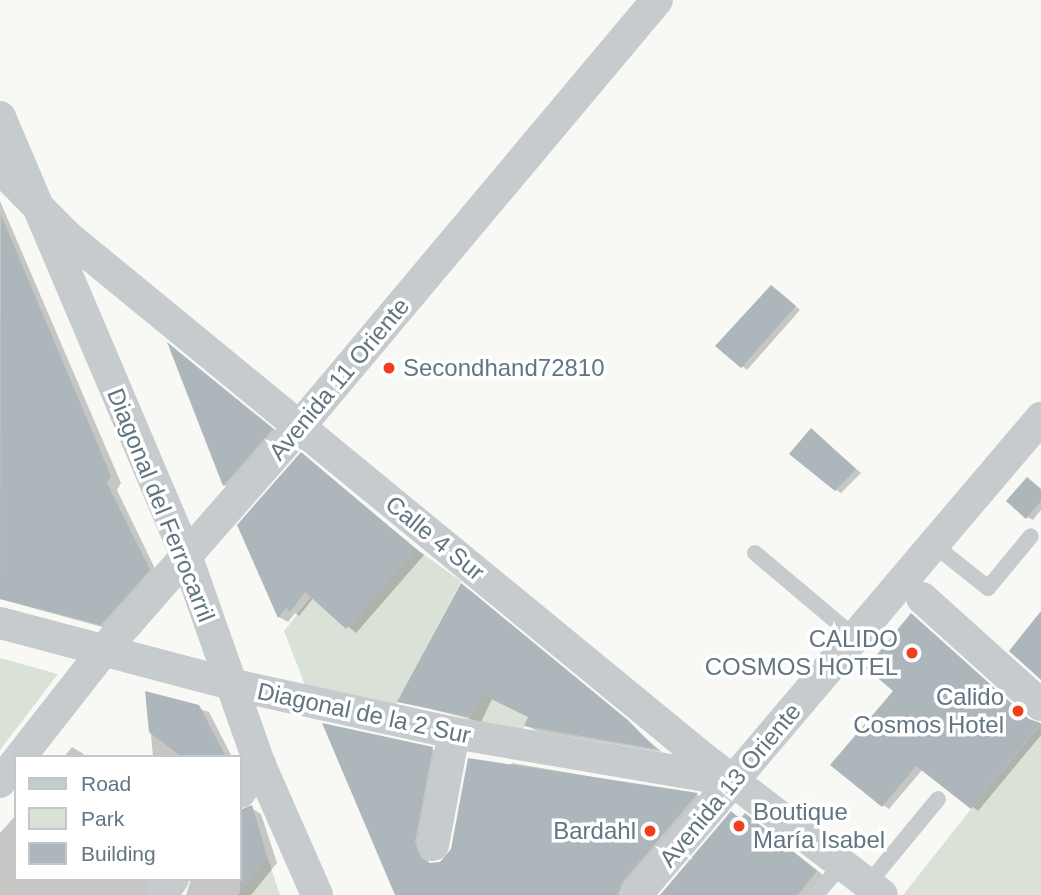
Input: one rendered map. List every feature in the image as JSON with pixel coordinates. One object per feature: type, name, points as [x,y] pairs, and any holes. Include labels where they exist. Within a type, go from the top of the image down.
[{"type":"street","name":"Avenida 11 Oriente","points":[[22,755],[103,651],[299,427],[657,0]]},
{"type":"street","name":"Diagonal del Ferrocarril","points":[[0,117],[187,558],[229,684],[260,765],[317,895]]},
{"type":"street","name":"Calle 4 Sur","points":[[0,168],[31,195],[67,236],[733,781],[875,890]]},
{"type":"street","name":"Avenida 13 Oriente","points":[[636,895],[1041,418]]},
{"type":"street","points":[[922,598],[1041,705]]},
{"type":"street","name":"Diagonal de la 2 Sur","points":[[0,623],[229,684],[454,733],[733,781]]},
{"type":"street","points":[[433,845],[454,733]]},
{"type":"street","points":[[0,782],[14,764]]},
{"type":"street","points":[[242,789],[260,765]]},
{"type":"lane","points":[[934,545],[988,588],[1031,536]]},
{"type":"lane","points":[[755,553],[856,638]]},
{"type":"lane","points":[[875,890],[938,799]]},
{"type":"lane","points":[[816,895],[842,863]]},
{"type":"green space","points":[[416,549],[461,581],[394,709],[305,685],[284,631],[311,597],[346,629]]},
{"type":"green space","points":[[0,658],[58,674],[0,750]]},
{"type":"green space","points":[[482,692],[528,717],[522,732],[467,723]]},
{"type":"green space","points":[[1041,724],[1041,895],[903,895],[971,809]]},
{"type":"green space","points":[[267,856],[280,895],[238,895]]},
{"type":"building","points":[[1,215],[111,476],[107,483],[150,570],[101,625],[0,599]]},
{"type":"building","points":[[771,285],[796,306],[741,368],[715,346]]},
{"type":"building","points":[[167,342],[273,429],[223,486]]},
{"type":"building","points":[[811,428],[856,469],[835,491],[789,454]]},
{"type":"building","points":[[301,452],[416,549],[346,629],[305,592],[290,612],[286,608],[278,618],[237,525]]},
{"type":"building","points":[[1027,477],[1041,489],[1041,501],[1026,519],[1006,501]]},
{"type":"building","points":[[461,583],[629,721],[656,749],[524,726],[528,717],[481,694],[470,717],[397,702]]},
{"type":"building","points":[[1041,611],[1041,680],[1009,651]]},
{"type":"building","points":[[911,613],[1029,719],[1041,723],[971,809],[916,766],[882,807],[830,765],[893,691],[866,668]]},
{"type":"building","points":[[145,691],[199,705],[225,755],[179,755],[149,732]]},
{"type":"building","points":[[322,723],[433,747],[415,842],[421,858],[429,863],[440,862],[451,849],[468,758],[698,793],[622,883],[618,895],[395,895]]},
{"type":"building","points":[[252,805],[267,856],[240,893],[242,881],[242,809]]},
{"type":"building","points":[[731,811],[740,819],[745,813],[817,871],[798,895],[660,895]]},
{"type":"place","name":"Secondhand72810","points":[[389,368]]},
{"type":"place","name":"CALIDO COSMOS HOTEL","points":[[912,653]]},
{"type":"place","name":"Calido Cosmos Hotel","points":[[1018,711]]},
{"type":"place","name":"Boutique María Isabel","points":[[739,826]]},
{"type":"place","name":"Bardahl","points":[[650,831]]}]
